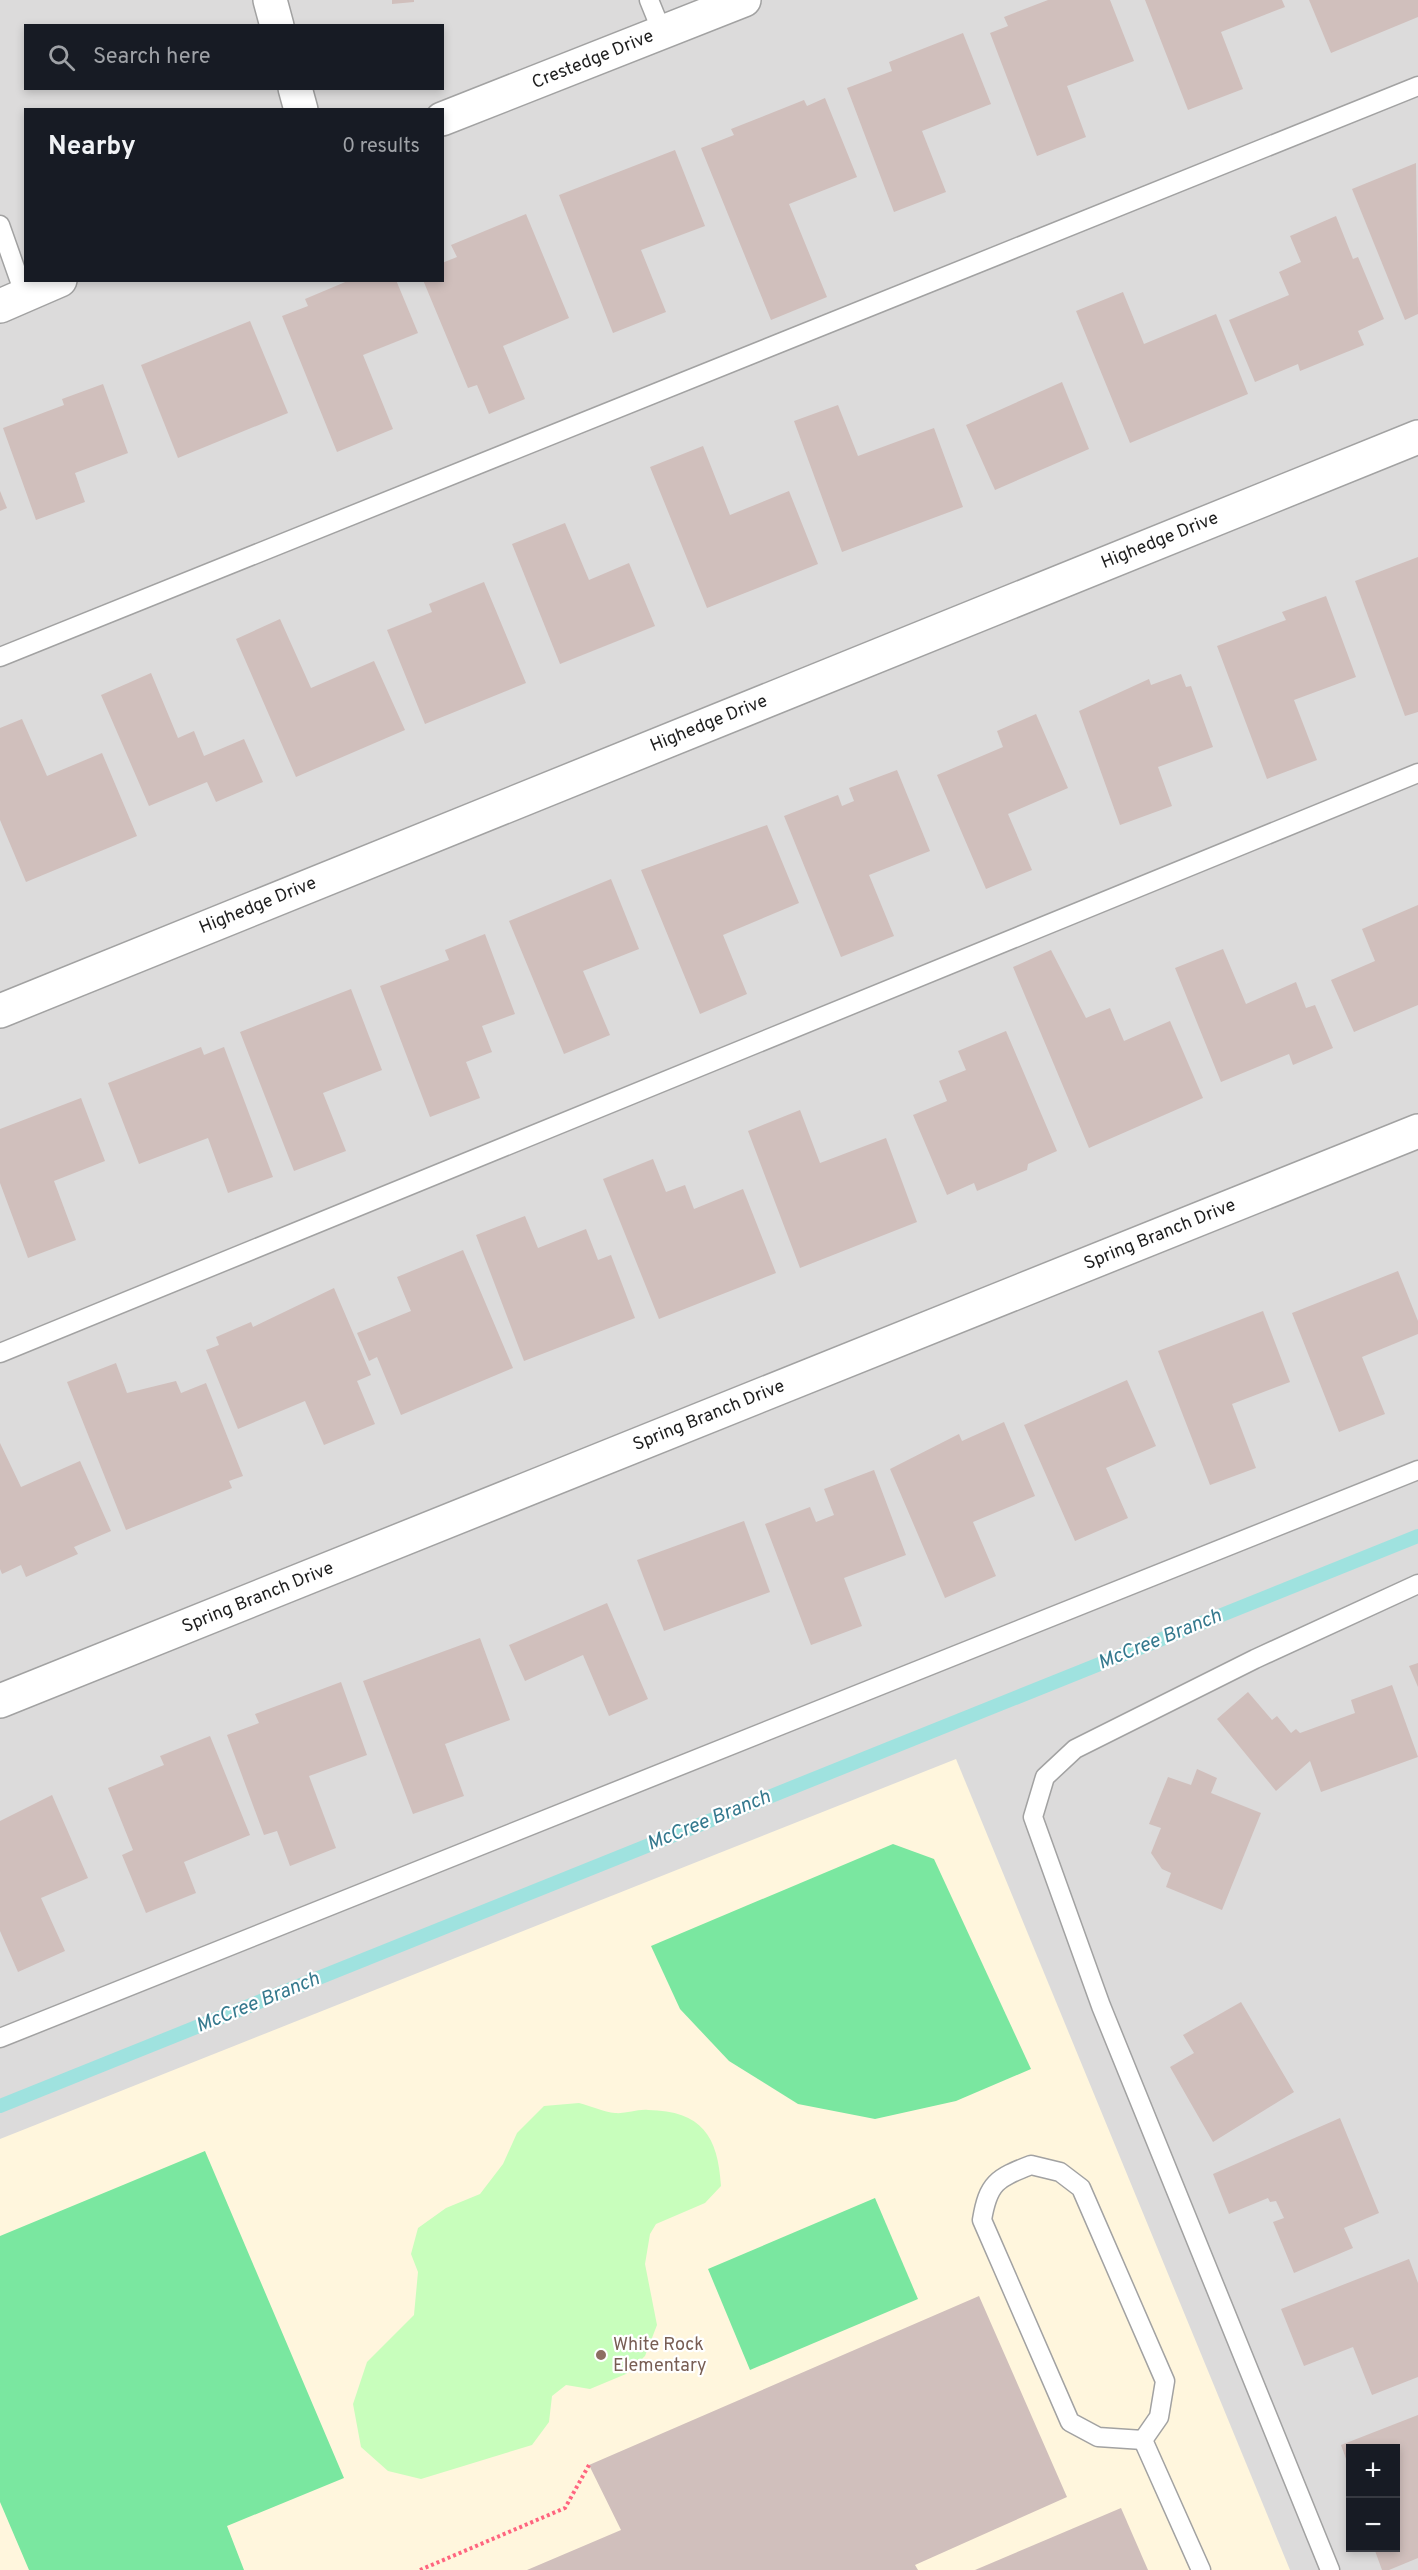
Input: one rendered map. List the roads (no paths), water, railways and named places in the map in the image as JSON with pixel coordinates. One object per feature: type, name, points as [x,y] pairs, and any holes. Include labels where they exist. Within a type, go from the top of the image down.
[{"type":"street","points":[[270,0],[276,24]]},
{"type":"street","name":"Crestedge Drive","points":[[444,118],[744,0]]},
{"type":"street","points":[[296,90],[300,108]]},
{"type":"street","points":[[13,301],[56,282]]},
{"type":"street","name":"Highedge Drive","points":[[0,1011],[1418,437]]},
{"type":"street","name":"Spring Branch Drive","points":[[0,1701],[1418,1131]]},
{"type":"lane","points":[[649,0],[662,32]]},
{"type":"lane","points":[[0,657],[1418,87]]},
{"type":"lane","points":[[0,225],[13,301]]},
{"type":"lane","points":[[0,1353],[1418,773]]},
{"type":"lane","points":[[0,2038],[1418,1470]]},
{"type":"lane","points":[[1330,2570],[1101,2006],[1033,1817],[1045,1777],[1075,1749],[1255,1659],[1418,1584]]},
{"type":"lane","points":[[1031,2165],[1060,2172],[1081,2188],[1165,2380],[1159,2417],[1143,2440],[1098,2437],[1070,2421],[982,2220],[986,2196],[1003,2176],[1031,2165]]},
{"type":"lane","points":[[1143,2440],[1201,2570]]},
{"type":"waterway","name":"McCree Branch","points":[[0,2106],[1418,1536]]},
{"type":"place","name":"White Rock Elementary","points":[[601,2355]]}]
